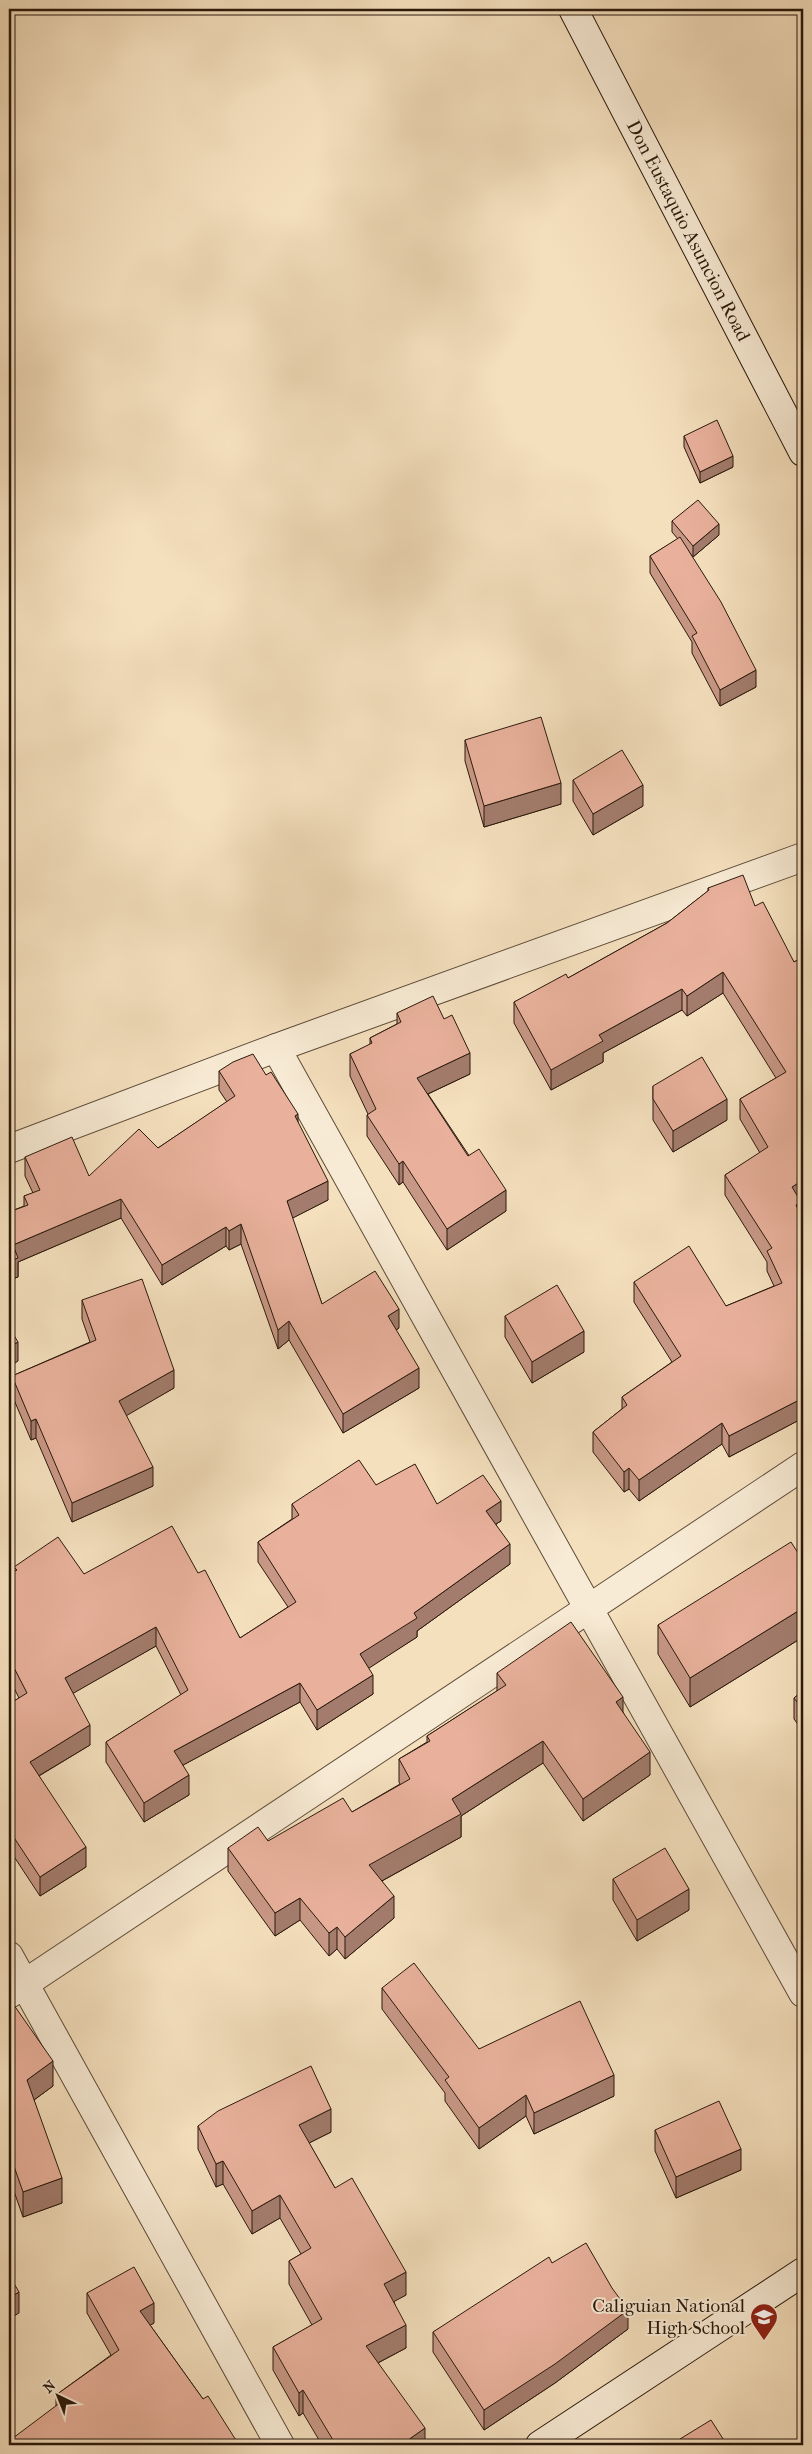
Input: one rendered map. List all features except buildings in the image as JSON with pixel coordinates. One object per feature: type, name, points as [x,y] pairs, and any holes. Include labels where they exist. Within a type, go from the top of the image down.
[{"type":"street","name":"Don Eustaquio Asuncion Road","points":[[573,9],[803,452]]},
{"type":"street","points":[[9,1149],[276,1048],[803,857]]},
{"type":"street","points":[[276,1048],[803,1993]]},
{"type":"street","points":[[16,1989],[803,1466]]},
{"type":"street","points":[[9,1956],[16,1989],[280,2445]]},
{"type":"street","points":[[540,2445],[803,2272]]},
{"type":"place","name":"Caliguian National High School","points":[[764,2341]]}]
